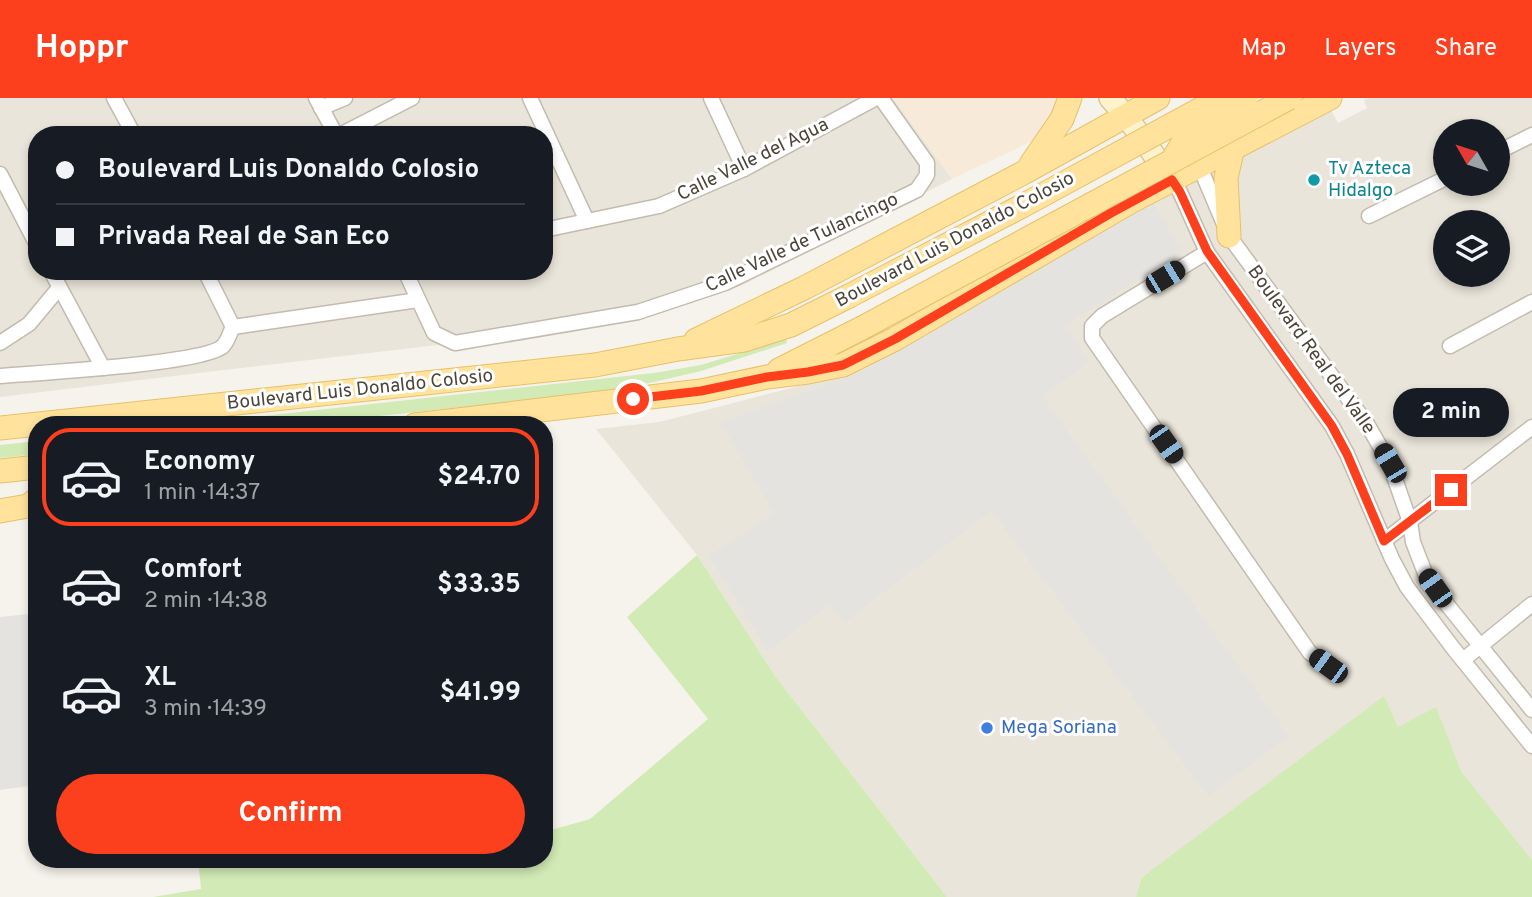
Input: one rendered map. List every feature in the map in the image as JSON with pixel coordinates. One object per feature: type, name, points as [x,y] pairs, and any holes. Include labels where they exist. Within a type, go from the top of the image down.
[{"type":"main road","points":[[1025,172],[1062,119],[1070,98]]},
{"type":"main road","points":[[1110,98],[1172,170],[1190,131],[1246,98]]},
{"type":"main road","points":[[1199,98],[1206,116],[1235,146],[1226,178],[1229,236]]},
{"type":"main road","name":"Boulevard Luis Donaldo Colosio","points":[[113,416],[595,365],[678,348],[744,340],[791,325],[847,297],[1221,98]]},
{"type":"main road","name":"Boulevard Luis Donaldo Colosio","points":[[767,377],[1172,170],[1289,98]]},
{"type":"main road","name":"Boulevard Luis Donaldo Colosio","points":[[491,416],[701,391],[843,365],[895,339],[1130,202],[1172,170],[1199,165],[1330,98]]},
{"type":"main road","points":[[1155,99],[1199,165]]},
{"type":"main road","name":"Boulevard Luis Donaldo Colosio","points":[[678,348],[804,288],[1025,172],[1155,99]]},
{"type":"main road","points":[[1090,136],[1105,148],[1117,164],[1126,182],[1130,202]]},
{"type":"main road","name":"Boulevard Luis Donaldo Colosio","points":[[0,428],[28,425]]},
{"type":"main road","points":[[0,471],[28,468]]},
{"type":"main road","points":[[0,511],[28,505]]},
{"type":"street","points":[[114,98],[129,126]]},
{"type":"street","points":[[333,126],[319,103],[345,98]]},
{"type":"street","points":[[356,126],[412,98]]},
{"type":"street","points":[[530,98],[543,126]]},
{"type":"street","points":[[710,98],[744,169]]},
{"type":"street","name":"Calle Valle del Agua","points":[[553,228],[659,206],[744,169],[879,98]]},
{"type":"street","name":"Calle Valle de Tulancingo","points":[[409,280],[434,333],[455,343],[638,312],[725,283],[917,190],[927,175],[927,163],[879,98]]},
{"type":"street","points":[[1510,146],[1532,135]]},
{"type":"street","points":[[553,148],[587,221]]},
{"type":"street","name":"Boulevard Real del Valle","points":[[1199,165],[1229,236],[1367,424],[1390,463],[1425,573],[1532,710]]},
{"type":"street","name":"Boulevard Real del Valle","points":[[1172,170],[1207,251],[1332,426],[1407,587],[1532,746]]},
{"type":"street","points":[[0,174],[28,227]]},
{"type":"street","points":[[1369,216],[1433,184]]},
{"type":"street","points":[[1207,251],[1102,316],[1092,326],[1092,338],[1310,653],[1328,666]]},
{"type":"street","points":[[55,280],[103,368]]},
{"type":"street","points":[[210,280],[233,327]]},
{"type":"street","points":[[0,343],[29,324],[59,288]]},
{"type":"street","points":[[233,327],[418,300]]},
{"type":"street","points":[[1450,346],[1532,302]]},
{"type":"street","points":[[0,376],[103,368],[202,355],[223,346],[233,327]]},
{"type":"street","points":[[1384,541],[1532,427]]},
{"type":"street","points":[[1407,587],[1425,573]]},
{"type":"street","points":[[1463,660],[1532,604]]},
{"type":"shaded area","points":[[0,98],[893,98],[952,179],[743,285],[625,323],[0,397]]},
{"type":"shaded area","points":[[893,98],[1061,98],[1052,120],[1032,141],[952,179]]},
{"type":"shaded area","points":[[1369,98],[1532,98],[1532,860],[1461,771],[1436,708],[1141,877],[1136,897],[947,897],[775,676],[697,555],[596,429],[659,422],[799,386],[862,362],[1329,106],[1338,123],[1367,108],[1364,100]]},
{"type":"shaded area","points":[[1153,203],[1183,252],[1065,325],[1089,363],[1042,396],[1289,736],[1208,796],[991,511],[845,622],[830,604],[768,651],[709,556],[774,514],[721,422],[854,375]]},
{"type":"shaded area","points":[[28,614],[28,786],[0,790],[0,617]]},
{"type":"green space","points":[[786,339],[787,343],[701,371],[605,391],[379,416],[264,416],[654,373],[701,365]]},
{"type":"green space","points":[[28,442],[28,455],[0,458],[0,445]]},
{"type":"green space","points":[[697,555],[775,676],[947,897],[153,897],[201,889],[199,868],[553,868],[553,829],[590,819],[708,719],[627,617]]},
{"type":"green space","points":[[1384,696],[1398,727],[1436,707],[1461,771],[1532,860],[1532,897],[1136,897],[1141,878]]},
{"type":"place","name":"Tv Azteca Hidalgo","points":[[1314,180]]},
{"type":"place","name":"Mega Soriana","points":[[987,728]]},
{"type":"route","points":[[633,399],[701,391],[843,365],[895,339],[1172,180],[1207,251],[1332,426],[1347,454],[1384,541],[1451,490]]}]
